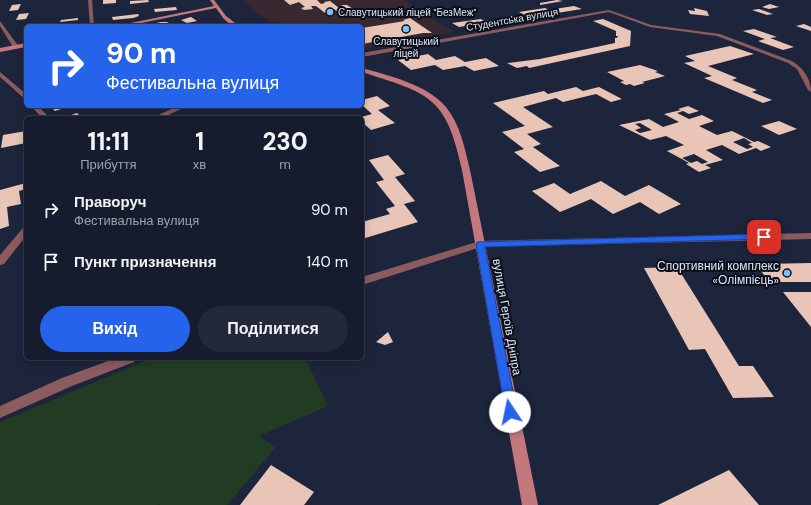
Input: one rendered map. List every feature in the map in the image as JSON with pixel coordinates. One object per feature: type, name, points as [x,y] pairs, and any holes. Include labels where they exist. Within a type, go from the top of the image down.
[{"type":"street","points":[[90,0],[92,24]]},
{"type":"street","points":[[212,0],[226,19],[234,24]]},
{"type":"street","points":[[128,24],[216,6]]},
{"type":"street","name":"Студентська вулиця","points":[[364,55],[608,11],[650,26],[718,35],[785,60],[797,66],[811,90]]},
{"type":"street","points":[[0,22],[16,47]]},
{"type":"street","points":[[0,50],[24,45]]},
{"type":"street","name":"вулиця Героїв Дніпра","points":[[364,71],[414,88],[431,98],[445,111],[452,123],[458,140],[480,244],[515,435],[530,505]]},
{"type":"street","points":[[0,74],[24,96]]},
{"type":"street","points":[[36,108],[44,116]]},
{"type":"street","points":[[161,116],[179,108]]},
{"type":"street","points":[[0,262],[24,232]]},
{"type":"street","points":[[364,280],[480,244],[811,236]]},
{"type":"street","points":[[0,412],[67,382],[125,360]]},
{"type":"shaded area","name":"Славутицький ліцей \"БезМеж\"","points":[[243,0],[404,0],[421,10],[417,11],[455,32],[364,48],[364,24],[278,24],[256,13]]},
{"type":"green space","points":[[147,360],[306,360],[328,406],[259,436],[276,447],[227,505],[0,505],[0,422]]},
{"type":"building","points":[[103,0],[116,0],[116,3],[103,4]]},
{"type":"building","points":[[148,0],[149,2],[130,4],[130,1]]},
{"type":"building","name":"Славутицький ліцей \"БезМеж\"","points":[[284,0],[317,0],[321,4],[330,1],[339,8],[344,7],[341,5],[347,5],[361,14],[344,17],[334,9],[329,10],[331,12],[325,13],[316,6],[311,6],[313,9],[304,10],[301,8],[305,7],[299,2],[290,5]]},
{"type":"building","points":[[557,0],[563,1],[540,5],[540,3]]},
{"type":"building","points":[[21,4],[18,10],[9,11],[12,5]]},
{"type":"building","points":[[770,4],[779,7],[769,9],[762,7]]},
{"type":"building","points":[[574,6],[582,9],[527,16],[519,12],[545,8],[549,10]]},
{"type":"building","points":[[176,7],[177,10],[155,12],[154,9]]},
{"type":"building","points":[[694,8],[707,11],[709,16],[690,14],[688,10],[695,11]]},
{"type":"building","points":[[759,9],[773,14],[767,15],[752,10]]},
{"type":"building","points":[[29,13],[26,19],[16,20],[19,14]]},
{"type":"building","points":[[138,14],[139,16],[133,18],[113,20],[112,17]]},
{"type":"building","points":[[512,16],[520,20],[492,24],[488,22],[459,27],[452,23],[481,19],[484,21]]},
{"type":"building","points":[[191,17],[197,21],[187,23],[181,20]]},
{"type":"building","points":[[78,18],[78,20],[60,22],[61,20]]},
{"type":"building","points":[[410,18],[432,33],[423,33],[364,44],[364,28],[405,21],[403,20]]},
{"type":"building","points":[[603,19],[631,31],[630,46],[529,68],[527,66],[517,68],[507,63],[540,59],[615,43],[615,38],[618,36],[616,36],[616,31],[593,21]]},
{"type":"building","points":[[167,22],[170,24],[151,24]]},
{"type":"building","points":[[804,24],[811,27],[811,31],[796,26]]},
{"type":"building","points":[[754,29],[777,37],[770,38],[794,47],[783,50],[758,41],[765,39],[743,31]]},
{"type":"building","points":[[730,46],[754,54],[708,66],[737,78],[732,80],[757,90],[752,92],[772,100],[763,103],[704,78],[712,76],[684,63],[695,61],[685,56]]},
{"type":"building","points":[[428,54],[436,60],[455,56],[465,62],[486,58],[499,66],[474,71],[465,66],[443,70],[435,65],[411,70],[398,60]]},
{"type":"building","points":[[640,65],[658,71],[655,72],[665,76],[642,82],[645,83],[634,86],[630,84],[626,85],[620,82],[624,81],[607,72]]},
{"type":"building","points":[[576,87],[583,91],[599,87],[622,99],[611,102],[596,94],[563,102],[556,98],[523,107],[553,127],[527,134],[541,144],[533,147],[560,166],[540,172],[514,152],[524,149],[502,132],[525,126],[493,103],[544,91],[548,94]]},
{"type":"building","points":[[377,96],[390,106],[378,110],[395,123],[371,130],[364,124],[364,116],[372,114],[364,107],[364,99]]},
{"type":"building","points":[[688,106],[699,111],[689,114],[683,111],[677,113],[689,119],[702,115],[714,121],[699,126],[717,135],[732,131],[754,142],[758,141],[771,147],[761,151],[756,148],[739,154],[722,145],[706,150],[723,160],[705,165],[711,168],[699,172],[686,164],[689,163],[667,151],[684,145],[666,136],[650,140],[619,125],[649,119],[663,127],[679,122],[664,114],[681,110],[678,109]],"holes":[[[640,123],[652,130],[640,133],[635,130],[641,128],[635,124]],[[744,138],[752,143],[748,144],[753,147],[747,149],[733,142]],[[694,154],[708,162],[702,164],[697,161],[691,163],[682,158]]]},
{"type":"building","points":[[52,108],[65,108],[55,111]]},
{"type":"building","points":[[77,113],[80,116],[69,116]]},
{"type":"building","points":[[779,121],[797,129],[779,135],[761,126]]},
{"type":"building","points":[[24,131],[24,143],[1,148],[3,135]]},
{"type":"building","points":[[388,155],[405,174],[395,177],[415,201],[404,204],[418,222],[364,238],[364,221],[390,214],[386,209],[395,206],[376,182],[384,180],[369,160]]},
{"type":"building","points":[[601,181],[625,196],[649,185],[681,204],[659,214],[640,202],[613,214],[591,199],[560,212],[532,191],[554,183],[570,194]]},
{"type":"building","points":[[24,184],[24,190],[19,191],[21,204],[7,207],[9,226],[0,229],[0,190]]},
{"type":"building","name":"Спортивний комплекс «Олімпієць»","points":[[811,263],[811,282],[770,282],[755,264]]},
{"type":"building","points":[[677,267],[739,366],[753,366],[774,397],[733,398],[705,349],[689,350],[644,268]]},
{"type":"building","name":"Спортивний комплекс «Олімпієць»","points":[[783,292],[811,292],[811,327]]},
{"type":"building","points":[[388,332],[393,342],[385,345],[376,342]]},
{"type":"building","points":[[271,465],[314,492],[304,505],[240,505]]},
{"type":"building","points":[[729,470],[759,505],[658,505]]},
{"type":"place","name":"Славутицький ліцей \"БезМеж\"","points":[[330,12]]},
{"type":"place","name":"Славутицький ліцей","points":[[406,29]]},
{"type":"place","name":"Спортивний комплекс «Олімпієць»","points":[[787,273]]},
{"type":"route","points":[[510,412],[480,244],[764,237]]}]
